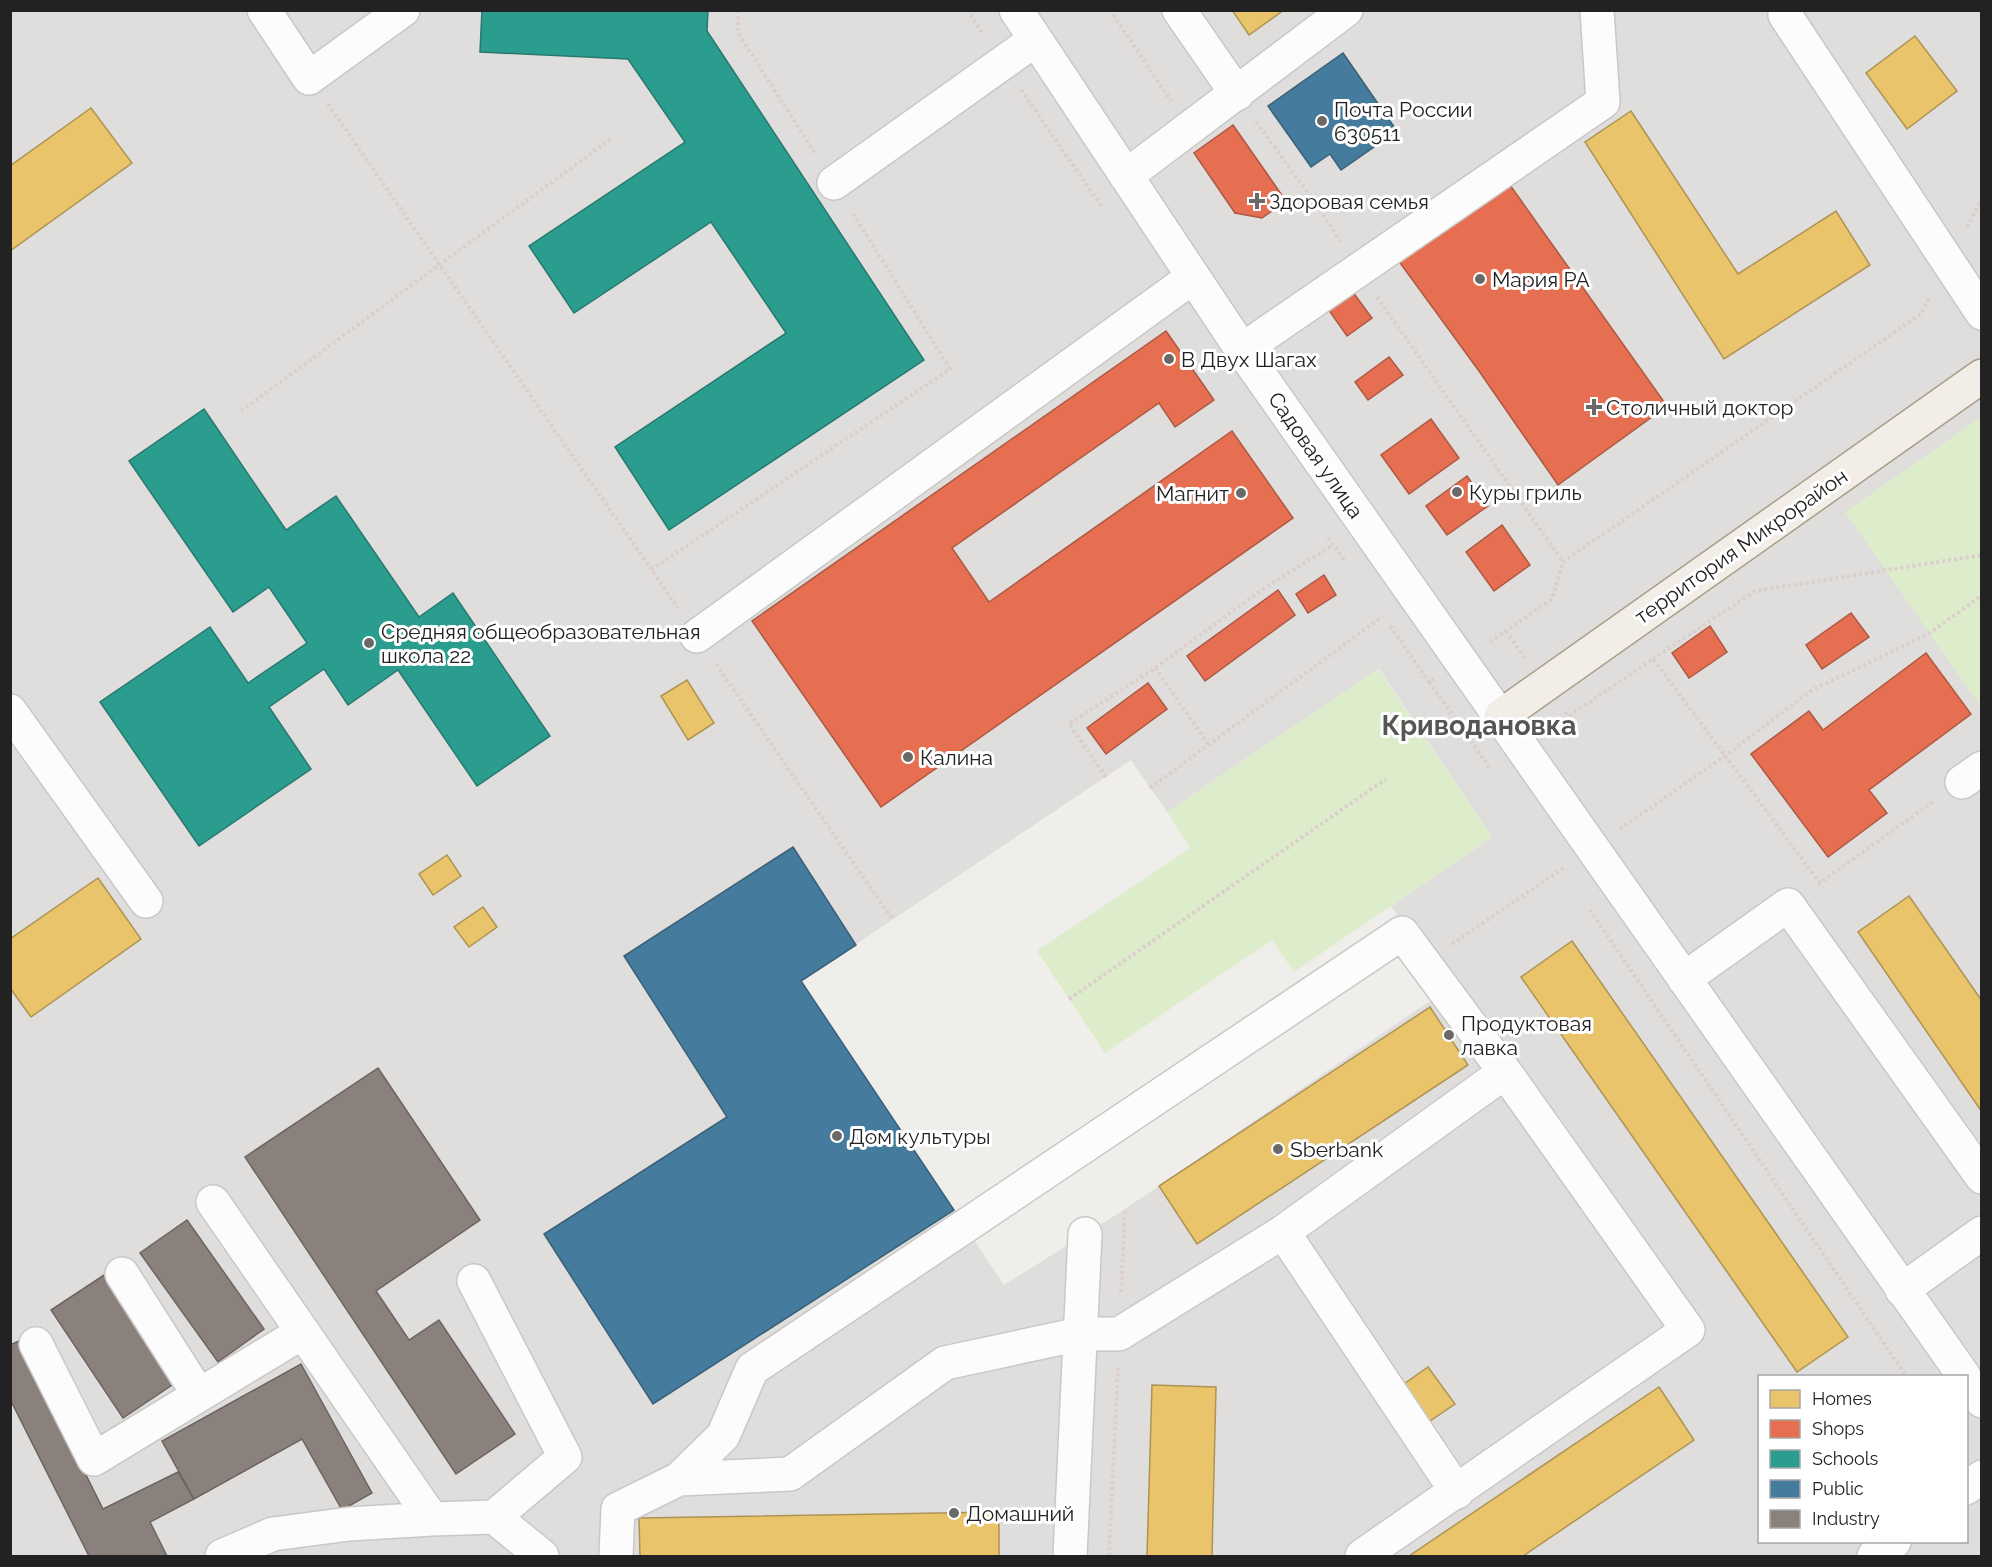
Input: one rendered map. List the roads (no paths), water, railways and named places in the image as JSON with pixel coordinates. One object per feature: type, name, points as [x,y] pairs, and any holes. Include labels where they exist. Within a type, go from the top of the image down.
[{"type":"main road","name":"территория Микрорайон","points":[[1501,716],[1982,376]]},
{"type":"street","points":[[264,10],[309,78],[403,10]]},
{"type":"street","name":"Садовая улица","points":[[1016,10],[1242,351],[1963,1375]]},
{"type":"street","points":[[1179,10],[1237,94]]},
{"type":"street","points":[[1126,176],[1346,10]]},
{"type":"street","points":[[1242,351],[1603,102],[1597,10]]},
{"type":"street","points":[[1785,15],[1982,313]]},
{"type":"street","points":[[834,183],[1035,40]]},
{"type":"street","points":[[697,636],[1193,277]]},
{"type":"street","points":[[10,711],[146,901]]},
{"type":"street","points":[[1684,980],[1788,905],[1982,1177]]},
{"type":"street","points":[[616,1557],[618,1509],[679,1479],[723,1436],[752,1369],[1402,933],[1505,1072],[1688,1330],[1362,1557]]},
{"type":"street","points":[[679,1479],[790,1474],[945,1363],[1080,1334],[1119,1334],[1283,1232],[1505,1072]]},
{"type":"street","points":[[213,1202],[432,1518]]},
{"type":"street","points":[[1283,1232],[1457,1491]]},
{"type":"street","points":[[1902,1290],[1982,1233]]},
{"type":"street","points":[[1070,1557],[1085,1234]]},
{"type":"street","points":[[122,1274],[199,1395]]},
{"type":"street","points":[[474,1281],[565,1457],[494,1518]]},
{"type":"street","points":[[36,1344],[94,1459],[303,1332]]},
{"type":"street","name":"Садовая улица","points":[[1968,1382],[1982,1401]]},
{"type":"street","points":[[1968,1487],[1982,1477]]},
{"type":"street","points":[[222,1557],[273,1534],[349,1524],[432,1518],[494,1518],[542,1557]]},
{"type":"street","points":[[1874,1557],[1893,1543]]},
{"type":"place","name":"Почта России 630511","points":[[1322,121]]},
{"type":"place","name":"Здоровая семья","points":[[1257,201]]},
{"type":"place","name":"Мария РА","points":[[1480,279]]},
{"type":"place","name":"В Двух Шагах","points":[[1169,359]]},
{"type":"place","name":"Столичный доктор","points":[[1594,407]]},
{"type":"place","name":"Куры гриль","points":[[1457,492]]},
{"type":"place","name":"Магнит","points":[[1241,493]]},
{"type":"place","name":"Средняя общеобразовательная школа 22","points":[[369,643]]},
{"type":"place","name":"Калина","points":[[908,757]]},
{"type":"place","name":"Продуктовая лавка","points":[[1449,1035]]},
{"type":"place","name":"Дом культуры","points":[[837,1136]]},
{"type":"place","name":"Sberbank","points":[[1278,1149]]},
{"type":"place","name":"Домашний","points":[[954,1513]]},
{"type":"district","name":"Криводановка","points":[[1479,725]]}]
